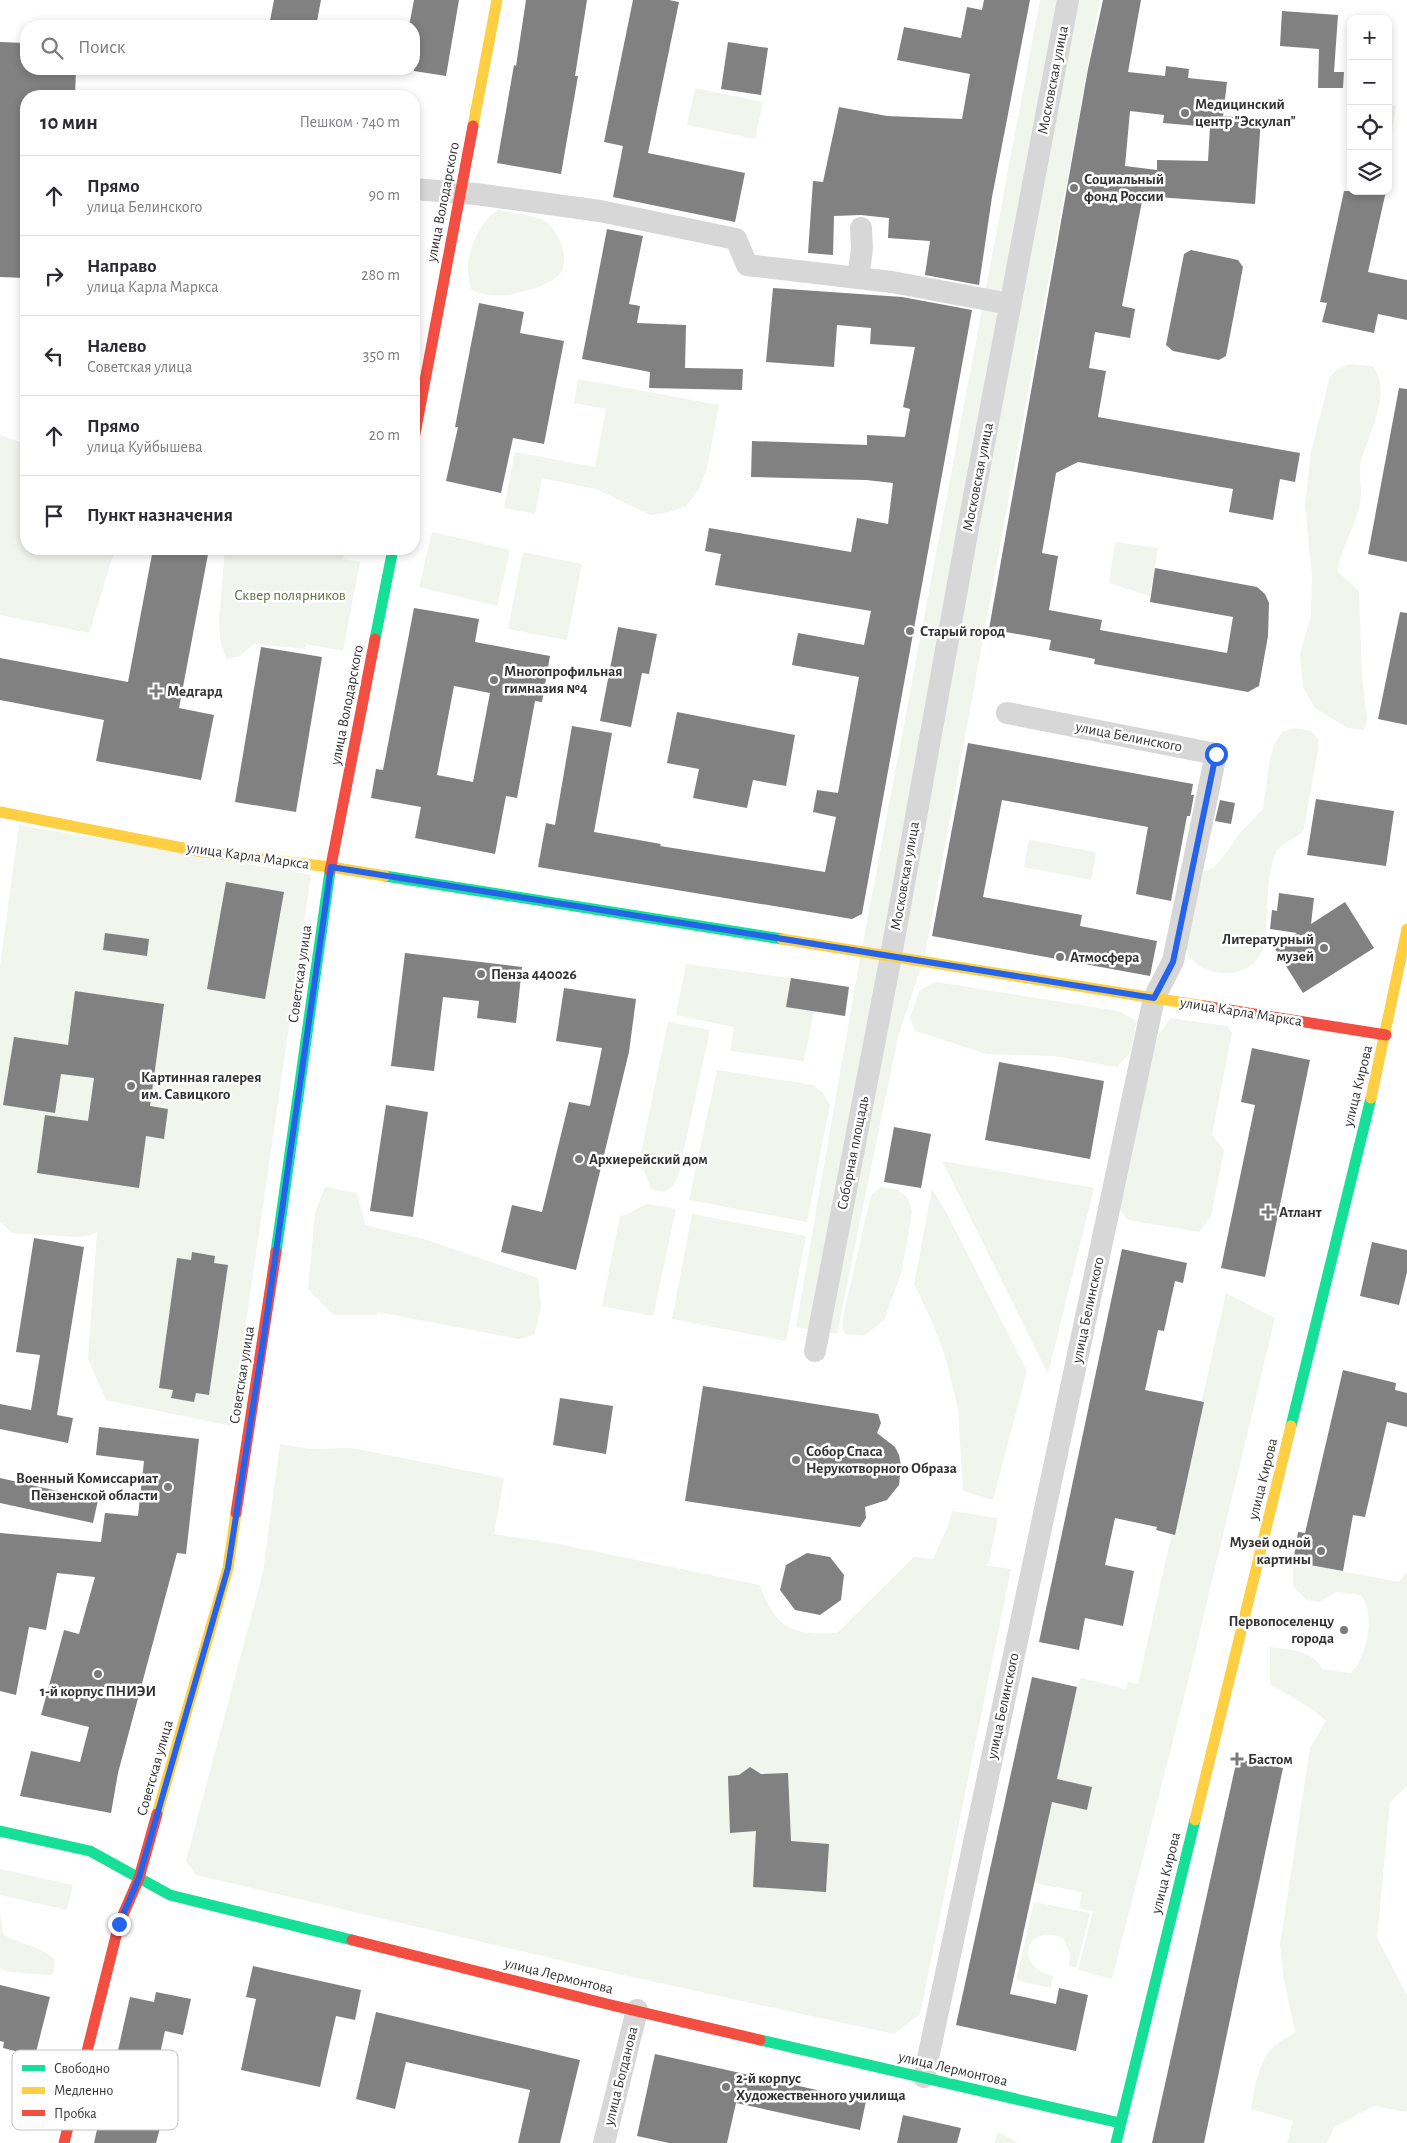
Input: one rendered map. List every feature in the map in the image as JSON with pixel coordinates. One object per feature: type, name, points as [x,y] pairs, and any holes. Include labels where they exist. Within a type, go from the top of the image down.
[{"type":"main road","name":"улица Володарского","points":[[420,407],[496,0]]},
{"type":"main road","name":"улица Володарского","points":[[331,867],[392,555]]},
{"type":"main road","name":"улица Карла Маркса","points":[[0,812],[203,852],[331,867],[1386,1035]]},
{"type":"main road","name":"Советская улица","points":[[87,2050],[119,1924],[139,1878],[228,1568],[264,1336],[331,867]]},
{"type":"main road","name":"улица Кирова","points":[[1116,2143],[1404,960],[1407,929]]},
{"type":"main road","name":"улица Лермонтова","points":[[0,1831],[90,1851],[170,1895],[638,2010],[1120,2123]]},
{"type":"main road","name":"Советская улица","points":[[64,2143],[67,2130]]},
{"type":"street","name":"Московская улица","points":[[891,956],[1010,304],[1068,0]]},
{"type":"street","points":[[420,189],[460,192],[600,211],[736,239],[747,265],[858,278],[1010,304]]},
{"type":"street","points":[[858,278],[862,249],[860,228]]},
{"type":"street","name":"улица Белинского","points":[[924,2077],[1154,998],[1173,962],[1216,754],[1007,713]]},
{"type":"street","name":"Соборная площадь","points":[[815,1351],[891,956]]},
{"type":"street","name":"улица Богданова","points":[[604,2143],[638,2010]]},
{"type":"green space","points":[[1040,0],[1100,0],[925,955],[898,1037],[837,1334],[796,1327],[857,975]]},
{"type":"green space","points":[[695,88],[763,102],[755,139],[687,125]]},
{"type":"green space","points":[[1392,106],[1396,106],[1392,132]]},
{"type":"green space","points":[[498,210],[540,219],[553,229],[562,245],[564,254],[562,271],[557,277],[543,285],[515,294],[497,296],[471,290],[468,270],[470,253],[481,228]]},
{"type":"green space","points":[[1349,364],[1373,366],[1379,377],[1381,388],[1377,414],[1361,461],[1360,503],[1337,571],[1359,591],[1362,677],[1367,719],[1364,730],[1348,728],[1315,708],[1303,687],[1300,654],[1311,616],[1312,576],[1305,506],[1311,452],[1330,377],[1335,371]]},
{"type":"green space","points":[[578,379],[719,405],[707,468],[699,489],[686,506],[669,512],[651,515],[596,489],[542,478],[535,514],[504,508],[515,452],[595,467],[606,409],[574,403]]},
{"type":"green space","points":[[0,435],[20,442],[20,555],[113,555],[89,633],[0,615]]},
{"type":"green space","points":[[432,532],[510,550],[497,606],[419,587]]},
{"type":"green space","points":[[1115,542],[1158,548],[1150,596],[1109,583]]},
{"type":"green space","points":[[523,552],[582,564],[567,640],[508,629]]},
{"type":"green space","name":"Сквер полярников","points":[[224,555],[344,555],[343,559],[360,562],[343,651],[307,644],[305,649],[254,644],[240,656],[226,659],[220,640],[219,620]]},
{"type":"green space","points":[[1294,728],[1311,731],[1318,739],[1318,750],[1304,829],[1298,836],[1278,849],[1272,865],[1263,948],[1259,957],[1251,966],[1240,971],[1228,973],[1205,969],[1188,954],[1185,942],[1189,917],[1203,872],[1213,868],[1221,860],[1240,833],[1263,809],[1270,759],[1274,745],[1282,732]]},
{"type":"green space","points":[[19,825],[311,875],[231,1426],[106,1400],[88,1359],[97,1232],[89,1236],[78,1237],[12,1233],[0,1222],[0,966]]},
{"type":"green space","points":[[1029,840],[1096,852],[1091,880],[1024,867]]},
{"type":"green space","points":[[686,964],[791,978],[787,1007],[814,1011],[804,1061],[730,1051],[734,1027],[676,1015]]},
{"type":"green space","points":[[936,982],[1118,1011],[1137,1021],[1130,1053],[1117,1067],[1054,1056],[987,1054],[915,1031],[910,1018],[919,991]]},
{"type":"green space","points":[[1170,1018],[1227,1026],[1232,1033],[1212,1135],[1224,1150],[1211,1216],[1199,1232],[1128,1220],[1120,1210],[1156,1039]]},
{"type":"green space","points":[[668,1022],[710,1030],[679,1173],[673,1186],[664,1192],[651,1189],[644,1170],[638,1167]]},
{"type":"green space","points":[[717,1070],[813,1085],[823,1093],[830,1104],[807,1222],[689,1200]]},
{"type":"green space","points":[[942,1161],[1094,1188],[1048,1374]]},
{"type":"green space","points":[[325,1187],[357,1193],[365,1225],[427,1240],[538,1278],[541,1307],[534,1335],[519,1339],[377,1312],[377,1315],[334,1315],[308,1289],[315,1213]]},
{"type":"green space","points":[[881,1187],[896,1189],[908,1198],[912,1211],[902,1271],[884,1320],[865,1335],[845,1334],[842,1326],[844,1313],[871,1195]]},
{"type":"green space","points":[[932,1189],[944,1208],[1027,1371],[993,1500],[963,1491],[958,1408],[945,1356],[931,1319],[914,1284]]},
{"type":"green space","points":[[648,1204],[676,1209],[653,1316],[602,1306],[620,1216]]},
{"type":"green space","points":[[692,1214],[806,1236],[786,1341],[672,1319]]},
{"type":"green space","points":[[1226,1293],[1275,1318],[1188,1681],[1112,1979],[1078,1970],[1093,1911],[1079,1908],[1082,1892],[1034,1883],[1052,1802],[1087,1810],[1092,1787],[1057,1779],[1077,1687],[1081,1678],[1126,1689],[1128,1682],[1138,1684]]},
{"type":"green space","points":[[280,1444],[311,1449],[351,1448],[504,1478],[494,1534],[553,1543],[760,1585],[766,1600],[779,1620],[787,1626],[808,1633],[837,1633],[914,1557],[933,1559],[948,1526],[952,1511],[998,1518],[989,1563],[984,1565],[1011,1569],[920,2014],[894,2034],[623,1975],[196,1875],[186,1861],[263,1572]]},
{"type":"green space","points":[[1293,1562],[1399,1582],[1407,1572],[1407,1786],[1390,1802],[1377,1938],[1407,1995],[1407,2112],[1374,2106],[1334,2127],[1327,2143],[1287,2143],[1293,2121],[1251,2109],[1258,2075],[1269,2051],[1295,2032],[1283,1974],[1280,1945],[1310,1748],[1326,1721],[1312,1709],[1270,1684],[1270,1647],[1307,1654],[1322,1669],[1351,1673],[1357,1666],[1365,1646],[1369,1624],[1366,1603],[1361,1595],[1336,1592],[1319,1602],[1307,1600],[1293,1586]]},
{"type":"green space","points":[[0,1869],[73,1885],[67,1910],[0,1895]]},
{"type":"green space","points":[[1034,1902],[1090,1913],[1076,1968],[1069,1966],[1070,1953],[1063,1938],[1050,1935],[1040,1936],[1033,1941],[1029,1948],[1028,1956],[1032,1964],[1040,1971],[1053,1976],[1051,1988],[1016,1980]]},
{"type":"green space","points":[[0,1911],[3,1934],[42,1951],[54,1959],[54,1971],[51,1975],[9,1972],[0,1968]]},
{"type":"green space","points":[[998,2132],[1018,2143],[995,2143]]},
{"type":"building","points":[[274,0],[321,0],[317,20],[270,20]]},
{"type":"building","points":[[414,0],[459,0],[446,76],[420,72],[420,20],[410,20]]},
{"type":"building","points":[[526,0],[587,0],[575,76],[578,76],[561,174],[497,163],[514,65],[516,66]]},
{"type":"building","points":[[633,0],[669,0],[679,2],[648,153],[745,173],[735,222],[613,197],[623,146],[604,142]]},
{"type":"building","points":[[984,0],[1030,0],[992,197],[979,285],[925,275],[930,241],[888,238],[889,218],[861,215],[834,216],[833,255],[808,253],[813,181],[823,182],[839,107],[887,116],[962,119],[970,74],[897,60],[904,27],[961,38],[967,7],[982,10]]},
{"type":"building","points":[[1103,0],[1141,0],[1128,72],[1165,76],[1166,66],[1189,69],[1188,78],[1227,82],[1223,116],[1261,119],[1255,204],[1143,196],[1122,306],[1135,309],[1130,338],[1095,332],[1089,368],[1106,371],[1098,417],[1300,453],[1295,482],[1280,479],[1273,520],[1229,512],[1233,489],[1078,462],[1056,473],[1042,553],[1058,556],[1049,610],[1102,620],[1100,630],[1227,653],[1233,617],[1150,602],[1155,568],[1257,587],[1265,594],[1269,603],[1268,636],[1259,686],[1248,692],[1094,664],[1095,659],[1049,650],[1051,640],[989,629],[1088,69]],"holes":[[[1130,111],[1164,115],[1163,123],[1210,127],[1208,161],[1157,160],[1157,170],[1125,166]]]},
{"type":"building","points":[[1282,11],[1338,15],[1334,72],[1344,72],[1343,88],[1318,88],[1319,49],[1280,46]]},
{"type":"building","points":[[0,42],[20,43],[20,75],[76,75],[75,90],[20,90],[20,278],[0,277]]},
{"type":"building","points":[[728,42],[768,48],[761,95],[721,89]]},
{"type":"building","points":[[1344,191],[1347,191],[1347,195],[1385,195],[1368,272],[1407,280],[1407,320],[1378,314],[1374,333],[1322,322],[1327,303],[1320,302]]},
{"type":"building","points":[[607,229],[643,236],[629,304],[640,306],[637,323],[686,325],[685,368],[743,369],[742,390],[649,388],[650,372],[582,359]]},
{"type":"building","points":[[1191,250],[1238,260],[1243,267],[1226,356],[1219,360],[1173,351],[1166,345],[1184,254]]},
{"type":"building","points":[[773,288],[902,297],[972,310],[862,914],[852,919],[538,867],[546,823],[555,825],[572,726],[612,733],[594,832],[661,844],[660,846],[825,872],[836,817],[813,812],[817,790],[838,793],[859,677],[792,665],[798,633],[864,645],[871,611],[715,585],[721,554],[705,551],[709,528],[851,552],[857,518],[888,524],[893,483],[866,480],[751,477],[752,441],[867,445],[867,435],[905,437],[910,409],[903,407],[915,347],[870,344],[871,328],[837,325],[834,367],[766,362]]},
{"type":"building","points":[[479,303],[524,312],[520,333],[564,341],[544,444],[513,438],[501,493],[446,481],[458,427],[455,427]]},
{"type":"building","points":[[1399,388],[1407,389],[1407,562],[1368,554]]},
{"type":"building","points":[[152,555],[208,555],[179,708],[214,715],[201,780],[96,761],[104,720],[0,700],[0,658],[128,682]]},
{"type":"building","points":[[414,608],[479,619],[475,642],[550,656],[542,702],[535,701],[517,798],[506,796],[495,854],[415,838],[421,807],[371,798],[376,769],[383,770]],"holes":[[[454,686],[490,693],[473,782],[437,775]]]},
{"type":"building","points":[[1400,612],[1407,613],[1407,725],[1378,719]]},
{"type":"building","points":[[618,627],[657,634],[649,674],[642,673],[631,727],[600,721]]},
{"type":"building","points":[[261,647],[322,657],[296,812],[235,802]]},
{"type":"building","points":[[677,712],[795,735],[786,786],[753,780],[747,808],[693,798],[699,769],[667,763]]},
{"type":"building","points":[[968,743],[1193,784],[1191,795],[1194,795],[1190,816],[1187,816],[1171,901],[1136,894],[1148,827],[1002,800],[983,897],[1082,915],[1080,926],[1157,941],[1150,976],[932,936]]},
{"type":"building","points":[[1316,799],[1394,811],[1386,866],[1307,855]]},
{"type":"building","points":[[1220,800],[1235,803],[1231,824],[1215,821]]},
{"type":"building","points":[[226,882],[284,892],[265,999],[207,989]]},
{"type":"building","name":"Литературный музей","points":[[1279,893],[1314,898],[1311,924],[1345,902],[1374,948],[1303,993],[1274,947],[1297,933],[1270,929],[1272,910],[1277,911]]},
{"type":"building","points":[[105,933],[149,939],[147,956],[103,950]]},
{"type":"building","points":[[405,953],[522,967],[516,1023],[477,1018],[479,1001],[443,997],[434,1071],[391,1066]]},
{"type":"building","points":[[791,978],[849,987],[845,1016],[786,1007]]},
{"type":"building","name":"Архиерейский дом","points":[[564,988],[636,999],[629,1052],[576,1270],[501,1252],[512,1205],[542,1212],[569,1102],[590,1106],[602,1048],[556,1041]]},
{"type":"building","points":[[75,991],[164,1004],[150,1106],[168,1109],[164,1139],[146,1136],[139,1188],[37,1173],[45,1115],[88,1121],[94,1078],[61,1074],[55,1113],[3,1105],[14,1037],[68,1045]]},
{"type":"building","points":[[1252,1048],[1310,1060],[1265,1277],[1221,1268],[1255,1105],[1241,1102]]},
{"type":"building","points":[[999,1062],[1104,1081],[1090,1159],[985,1140]]},
{"type":"building","points":[[386,1105],[428,1112],[413,1217],[370,1211]]},
{"type":"building","points":[[894,1127],[931,1134],[921,1188],[884,1182]]},
{"type":"building","points":[[34,1238],[84,1247],[57,1415],[73,1418],[68,1443],[0,1429],[0,1404],[31,1410],[40,1355],[16,1352]]},
{"type":"building","points":[[1372,1242],[1407,1250],[1407,1272],[1399,1305],[1360,1296]]},
{"type":"building","points":[[1122,1249],[1187,1263],[1183,1283],[1175,1281],[1164,1331],[1158,1330],[1145,1390],[1204,1402],[1175,1535],[1156,1530],[1157,1527],[1115,1518],[1105,1565],[1134,1571],[1123,1626],[1085,1618],[1079,1650],[1039,1642]]},
{"type":"building","points":[[192,1252],[215,1256],[214,1263],[228,1265],[209,1395],[196,1393],[194,1402],[171,1398],[173,1390],[159,1388],[177,1258],[191,1260]]},
{"type":"building","points":[[1343,1370],[1396,1383],[1395,1390],[1407,1393],[1407,1427],[1387,1422],[1365,1517],[1353,1515],[1343,1571],[1293,1562],[1298,1532],[1305,1533]]},
{"type":"building","name":"Собор Спаса Нерукотворного Образа","points":[[703,1386],[878,1414],[881,1423],[877,1433],[895,1447],[899,1455],[901,1465],[899,1485],[887,1500],[865,1507],[866,1518],[860,1527],[685,1501]]},
{"type":"building","points":[[560,1398],[613,1406],[606,1454],[553,1445]]},
{"type":"building","points":[[99,1427],[199,1439],[186,1554],[177,1553],[118,1773],[111,1813],[20,1796],[31,1751],[80,1762],[89,1727],[41,1715],[64,1630],[79,1634],[95,1577],[57,1573],[46,1630],[29,1627],[16,1695],[0,1691],[0,1533],[101,1542],[105,1513],[138,1516],[144,1461],[96,1455]]},
{"type":"building","points":[[0,1478],[98,1500],[93,1523],[0,1503]]},
{"type":"building","points":[[807,1553],[830,1557],[844,1575],[841,1600],[820,1615],[795,1610],[780,1590],[786,1565]]},
{"type":"building","points":[[1032,1677],[1077,1687],[1057,1779],[1092,1787],[1087,1810],[1052,1802],[1010,1994],[1056,2004],[1059,1988],[1088,1995],[1076,2051],[956,2025]]},
{"type":"building","points":[[1237,1759],[1283,1768],[1204,2143],[1152,2143]]},
{"type":"building","points":[[750,1767],[761,1774],[788,1773],[791,1841],[829,1844],[826,1892],[753,1887],[756,1831],[730,1833],[728,1776],[739,1775]]},
{"type":"building","points":[[253,1966],[361,1990],[355,2020],[336,2016],[320,2087],[241,2070],[256,1999],[246,1997]]},
{"type":"building","points":[[0,1985],[50,1997],[37,2050],[12,2050],[3,2048],[4,2042],[0,2041]]},
{"type":"building","points":[[156,1992],[191,1999],[183,2035],[165,2031],[161,2050],[118,2050],[130,1997],[154,2002]]},
{"type":"building","points":[[376,2012],[580,2060],[560,2143],[518,2143],[530,2090],[406,2062],[395,2109],[356,2099]]},
{"type":"building","name":"2-й корпус Художественного училища","points":[[655,2054],[866,2101],[860,2130],[736,2103],[727,2143],[669,2143],[637,2136]]},
{"type":"building","points":[[903,2115],[961,2128],[957,2143],[897,2143]]},
{"type":"building","points":[[97,2130],[159,2130],[156,2143],[94,2143]]},
{"type":"traffic: fast","points":[[375,639],[392,555]]},
{"type":"traffic: fast","points":[[276,1252],[330,871]]},
{"type":"traffic: fast","points":[[385,876],[782,939]]},
{"type":"traffic: fast","points":[[1291,1426],[1371,1098]]},
{"type":"traffic: fast","points":[[1116,2143],[1195,1820]]},
{"type":"traffic: fast","points":[[0,1831],[90,1851],[170,1895],[352,1940]]},
{"type":"traffic: fast","points":[[760,2040],[1120,2123]]},
{"type":"traffic: slow","points":[[473,126],[497,0]]},
{"type":"traffic: slow","points":[[0,812],[203,852],[331,867],[385,876]]},
{"type":"traffic: slow","points":[[1371,1098],[1407,929]]},
{"type":"traffic: slow","points":[[782,939],[1204,1006]]},
{"type":"traffic: slow","points":[[1195,1820],[1291,1426]]},
{"type":"traffic: slow","points":[[157,1814],[228,1568],[236,1513]]},
{"type":"traffic: jam","points":[[420,407],[473,126]]},
{"type":"traffic: jam","points":[[330,871],[375,639]]},
{"type":"traffic: jam","points":[[1204,1006],[1386,1035]]},
{"type":"traffic: jam","points":[[236,1513],[276,1252]]},
{"type":"traffic: jam","points":[[87,2050],[119,1924],[139,1878],[157,1814]]},
{"type":"traffic: jam","points":[[352,1940],[760,2040]]},
{"type":"traffic: jam","points":[[64,2143],[67,2130]]},
{"type":"place","name":"Медицинский центр \"Эскулап\"","points":[[1185,113]]},
{"type":"place","name":"Социальный фонд России","points":[[1074,188]]},
{"type":"place","name":"Старый город","points":[[910,631]]},
{"type":"place","name":"Многопрофильная гимназия №4","points":[[494,680]]},
{"type":"place","name":"Медгард","points":[[156,691]]},
{"type":"place","name":"Литературный музей","points":[[1324,948]]},
{"type":"place","name":"Атмосфера","points":[[1060,957]]},
{"type":"place","name":"Пенза 440026","points":[[481,974]]},
{"type":"place","name":"Картинная галерея им. Савицкого","points":[[131,1086]]},
{"type":"place","name":"Архиерейский дом","points":[[579,1159]]},
{"type":"place","name":"Атлант","points":[[1268,1212]]},
{"type":"place","name":"Собор Спаса Нерукотворного Образа","points":[[796,1460]]},
{"type":"place","name":"Военный Комиссариат Пензенской области","points":[[168,1487]]},
{"type":"place","name":"Музей одной картины","points":[[1321,1551]]},
{"type":"place","name":"Первопоселенцу города","points":[[1344,1630]]},
{"type":"place","name":"1-й корпус ПНИЭИ","points":[[98,1674]]},
{"type":"place","name":"Бастом","points":[[1237,1759]]},
{"type":"place","name":"2-й корпус Художественного училища","points":[[726,2087]]},
{"type":"route","points":[[119,1924],[139,1878],[228,1568],[264,1336],[331,867],[1154,998],[1173,962],[1216,754]]}]
